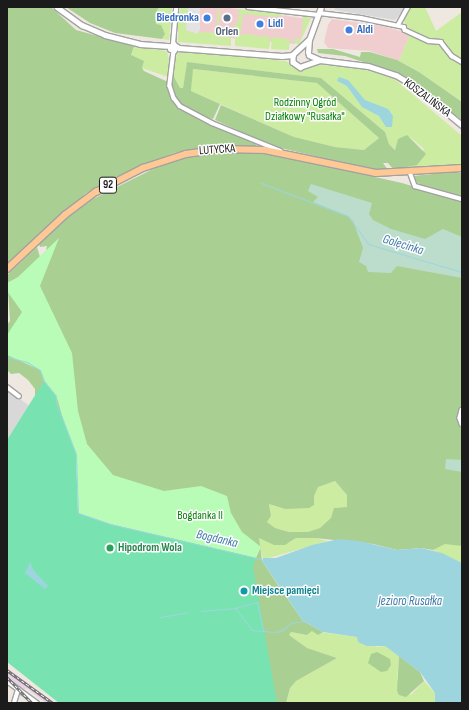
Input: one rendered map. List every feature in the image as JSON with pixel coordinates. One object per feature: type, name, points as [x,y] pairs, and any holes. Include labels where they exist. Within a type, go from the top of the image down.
[{"type":"main road","name":"LUTYCKA","points":[[7,269],[69,212],[123,177],[186,154],[223,149],[257,150],[294,155],[366,173],[410,172],[462,168]]},
{"type":"street","points":[[56,7],[76,21],[100,33],[128,42],[173,48],[282,56],[293,55],[309,40]]},
{"type":"street","points":[[176,7],[170,86],[178,104],[188,112],[256,142],[294,155]]},
{"type":"street","points":[[248,7],[319,14],[398,25],[428,41],[441,42],[452,56],[462,62]]},
{"type":"street","points":[[282,56],[300,67],[308,64],[309,40],[322,7]]},
{"type":"street","points":[[398,25],[408,7]]},
{"type":"street","points":[[300,50],[308,54]]},
{"type":"street","name":"KOSZALIŃSKA","points":[[308,54],[320,60],[368,66],[392,73],[416,86],[462,125]]},
{"type":"street","points":[[293,55],[293,62]]},
{"type":"street","name":"KOSZALIŃSKA","points":[[308,64],[320,60]]},
{"type":"street","points":[[256,142],[257,150]]},
{"type":"street","points":[[410,172],[415,186],[462,199]]},
{"type":"street","points":[[7,387],[19,396]]},
{"type":"street","points":[[462,410],[460,418],[462,424]]},
{"type":"street","points":[[7,681],[37,703]]},
{"type":"street","points":[[14,703],[18,690]]},
{"type":"shaded area","points":[[184,7],[223,7],[308,19],[300,41],[294,44],[186,34]]},
{"type":"shaded area","points":[[188,7],[200,7],[200,29],[198,34],[186,30]]},
{"type":"shaded area","points":[[334,7],[406,7],[395,20],[335,10]]},
{"type":"shaded area","points":[[332,19],[383,26],[410,34],[399,61],[370,51],[328,48],[324,42],[328,25]]},
{"type":"shaded area","points":[[7,388],[29,406],[7,440]]},
{"type":"shaded area","points":[[7,668],[55,703],[46,703],[26,688],[23,692],[7,677]]},
{"type":"green space","points":[[7,7],[51,7],[76,30],[134,46],[131,55],[144,61],[142,68],[144,71],[168,82],[168,92],[177,106],[185,112],[256,143],[256,147],[208,146],[174,153],[113,178],[86,193],[7,266]]},
{"type":"green space","points":[[66,7],[159,7],[155,15],[156,24],[161,25],[165,34],[162,39],[115,33],[90,23]]},
{"type":"green space","points":[[159,7],[172,7],[169,40],[162,39],[165,34],[156,25],[155,15]]},
{"type":"green space","points":[[181,7],[188,7],[186,30],[198,34],[199,32],[216,33],[218,9],[220,10],[218,34],[220,37],[231,37],[231,46],[178,42],[178,16]]},
{"type":"green space","points":[[411,7],[425,7],[436,31],[462,12],[462,102],[419,72],[399,61],[410,34],[403,19]]},
{"type":"green space","points":[[236,9],[283,14],[277,17],[243,14],[240,35],[252,34],[257,37],[258,35],[263,37],[263,35],[271,38],[269,49],[235,46],[235,24],[238,22],[239,15],[239,11]]},
{"type":"green space","points":[[303,16],[311,18],[299,45],[291,40],[300,39],[302,35]]},
{"type":"green space","points":[[278,37],[289,40],[290,38],[289,50],[271,49],[272,38]]},
{"type":"green space","points":[[134,46],[167,51],[170,64],[168,77],[142,68],[131,55]]},
{"type":"green space","points":[[317,49],[333,49],[360,57],[361,52],[370,52],[397,60],[419,72],[462,102],[462,120],[405,76],[345,56],[318,53]]},
{"type":"green space","points":[[181,51],[286,61],[300,71],[316,65],[357,66],[392,77],[462,136],[462,164],[401,169],[405,166],[417,165],[424,149],[410,137],[397,144],[396,150],[389,144],[385,132],[321,78],[187,62],[183,88],[180,88],[173,75],[177,54]]},
{"type":"green space","points":[[187,62],[321,78],[385,132],[389,144],[395,150],[398,139],[407,135],[426,154],[417,165],[394,170],[388,163],[383,163],[388,170],[374,170],[272,146],[215,120],[221,105],[294,137],[335,147],[364,150],[379,138],[317,83],[193,69],[191,91],[220,104],[213,119],[209,118],[184,107],[175,97],[172,88],[173,75],[180,88],[183,88]]},
{"type":"green space","name":"Rodzinny Ogród Działkowy \"Rusałka\"","points":[[192,69],[318,83],[379,138],[364,150],[335,147],[294,137],[191,91]]},
{"type":"green space","points":[[220,152],[272,154],[402,183],[462,201],[462,407],[459,414],[462,427],[462,546],[445,544],[433,550],[421,548],[397,550],[373,544],[315,538],[296,538],[285,545],[274,545],[259,538],[262,561],[280,588],[303,621],[323,632],[318,635],[312,631],[307,635],[291,632],[289,635],[307,648],[337,658],[296,681],[290,688],[286,703],[195,703],[187,558],[35,398],[35,389],[28,380],[19,373],[11,374],[7,370],[7,325],[10,321],[7,275],[37,247],[43,267],[47,246],[40,247],[39,244],[62,222],[93,199],[159,166],[192,156]],"holes":[[[335,481],[347,495],[347,507],[334,508],[331,518],[320,528],[308,532],[289,532],[275,528],[267,522],[271,516],[269,504],[285,509],[309,508],[314,505],[314,496],[318,487]]]},
{"type":"green space","points":[[452,172],[462,173],[462,196],[423,186],[415,181],[413,176]]},
{"type":"green space","points":[[311,184],[372,203],[369,214],[373,220],[391,229],[425,239],[443,229],[462,237],[462,278],[397,266],[391,273],[368,272],[366,266],[359,262],[363,248],[353,221],[348,216],[313,202],[318,197],[308,191]]},
{"type":"green space","name":"Bogdanka II","points":[[59,238],[40,286],[72,353],[78,411],[87,444],[113,475],[164,491],[201,486],[227,496],[231,513],[242,532],[261,547],[256,558],[110,524],[78,513],[77,467],[57,398],[44,381],[40,370],[7,355],[7,335],[22,312],[7,291],[7,283],[18,277]]},
{"type":"green space","name":"Hipodrom Wola","points":[[44,381],[56,396],[56,402],[76,454],[78,513],[110,524],[256,558],[253,567],[277,703],[59,703],[7,662],[7,440]]},
{"type":"green space","points":[[446,459],[462,460],[462,472],[445,469]]},
{"type":"green space","points":[[335,481],[347,495],[348,507],[344,509],[338,507],[332,518],[320,528],[308,532],[289,532],[274,528],[267,522],[271,516],[269,504],[285,509],[314,505],[314,496],[318,486]]},
{"type":"green space","points":[[262,537],[289,543],[296,538],[315,538],[328,541],[269,558],[263,558],[258,540]]},
{"type":"green space","points":[[442,543],[462,544],[462,563],[433,550]]},
{"type":"green space","points":[[312,631],[357,637],[377,647],[385,646],[399,656],[397,679],[411,695],[424,681],[435,693],[435,703],[286,703],[290,688],[296,681],[337,658],[307,648],[289,635],[291,632],[307,635]]},
{"type":"green space","points":[[377,652],[390,659],[391,665],[387,671],[381,672],[368,663],[371,654]]},
{"type":"green space","points":[[399,656],[420,672],[424,681],[406,697],[399,695],[397,691]]},
{"type":"water","points":[[339,77],[348,80],[365,100],[388,109],[393,116],[392,127],[386,127],[379,116],[362,107],[347,86],[337,81]]},
{"type":"water","name":"Jezioro Rusałka","points":[[339,539],[359,541],[397,550],[421,548],[442,553],[462,563],[462,703],[435,703],[435,693],[420,672],[385,646],[367,646],[358,642],[357,637],[323,632],[303,621],[262,561],[263,558],[276,558],[312,545]]},
{"type":"water","points":[[30,562],[34,571],[48,586],[45,589],[25,573]]},
{"type":"waterway","name":"Golęcinka","points":[[261,183],[348,216],[368,244],[462,272]]},
{"type":"waterway","name":"Bogdanka","points":[[7,351],[7,357],[27,362],[40,370],[44,381],[56,396],[56,402],[76,454],[78,513],[110,524],[261,559]]},
{"type":"waterway","points":[[235,608],[257,602],[263,631],[273,632]]},
{"type":"waterway","points":[[201,611],[235,608],[252,630],[263,631]]},
{"type":"waterway","points":[[160,617],[188,612]]},
{"type":"waterway","points":[[275,632],[281,631],[291,623],[303,621]]},
{"type":"railway","points":[[7,670],[53,703]]},
{"type":"railway","points":[[7,677],[32,703]]},
{"type":"place","name":"Biedronka","points":[[207,18]]},
{"type":"place","name":"Orlen","points":[[227,18]]},
{"type":"place","name":"Lidl","points":[[260,24]]},
{"type":"place","name":"Aldi","points":[[349,30]]},
{"type":"place","name":"Hipodrom Wola","points":[[110,548]]},
{"type":"place","name":"Miejsce pamięci","points":[[244,591]]}]
